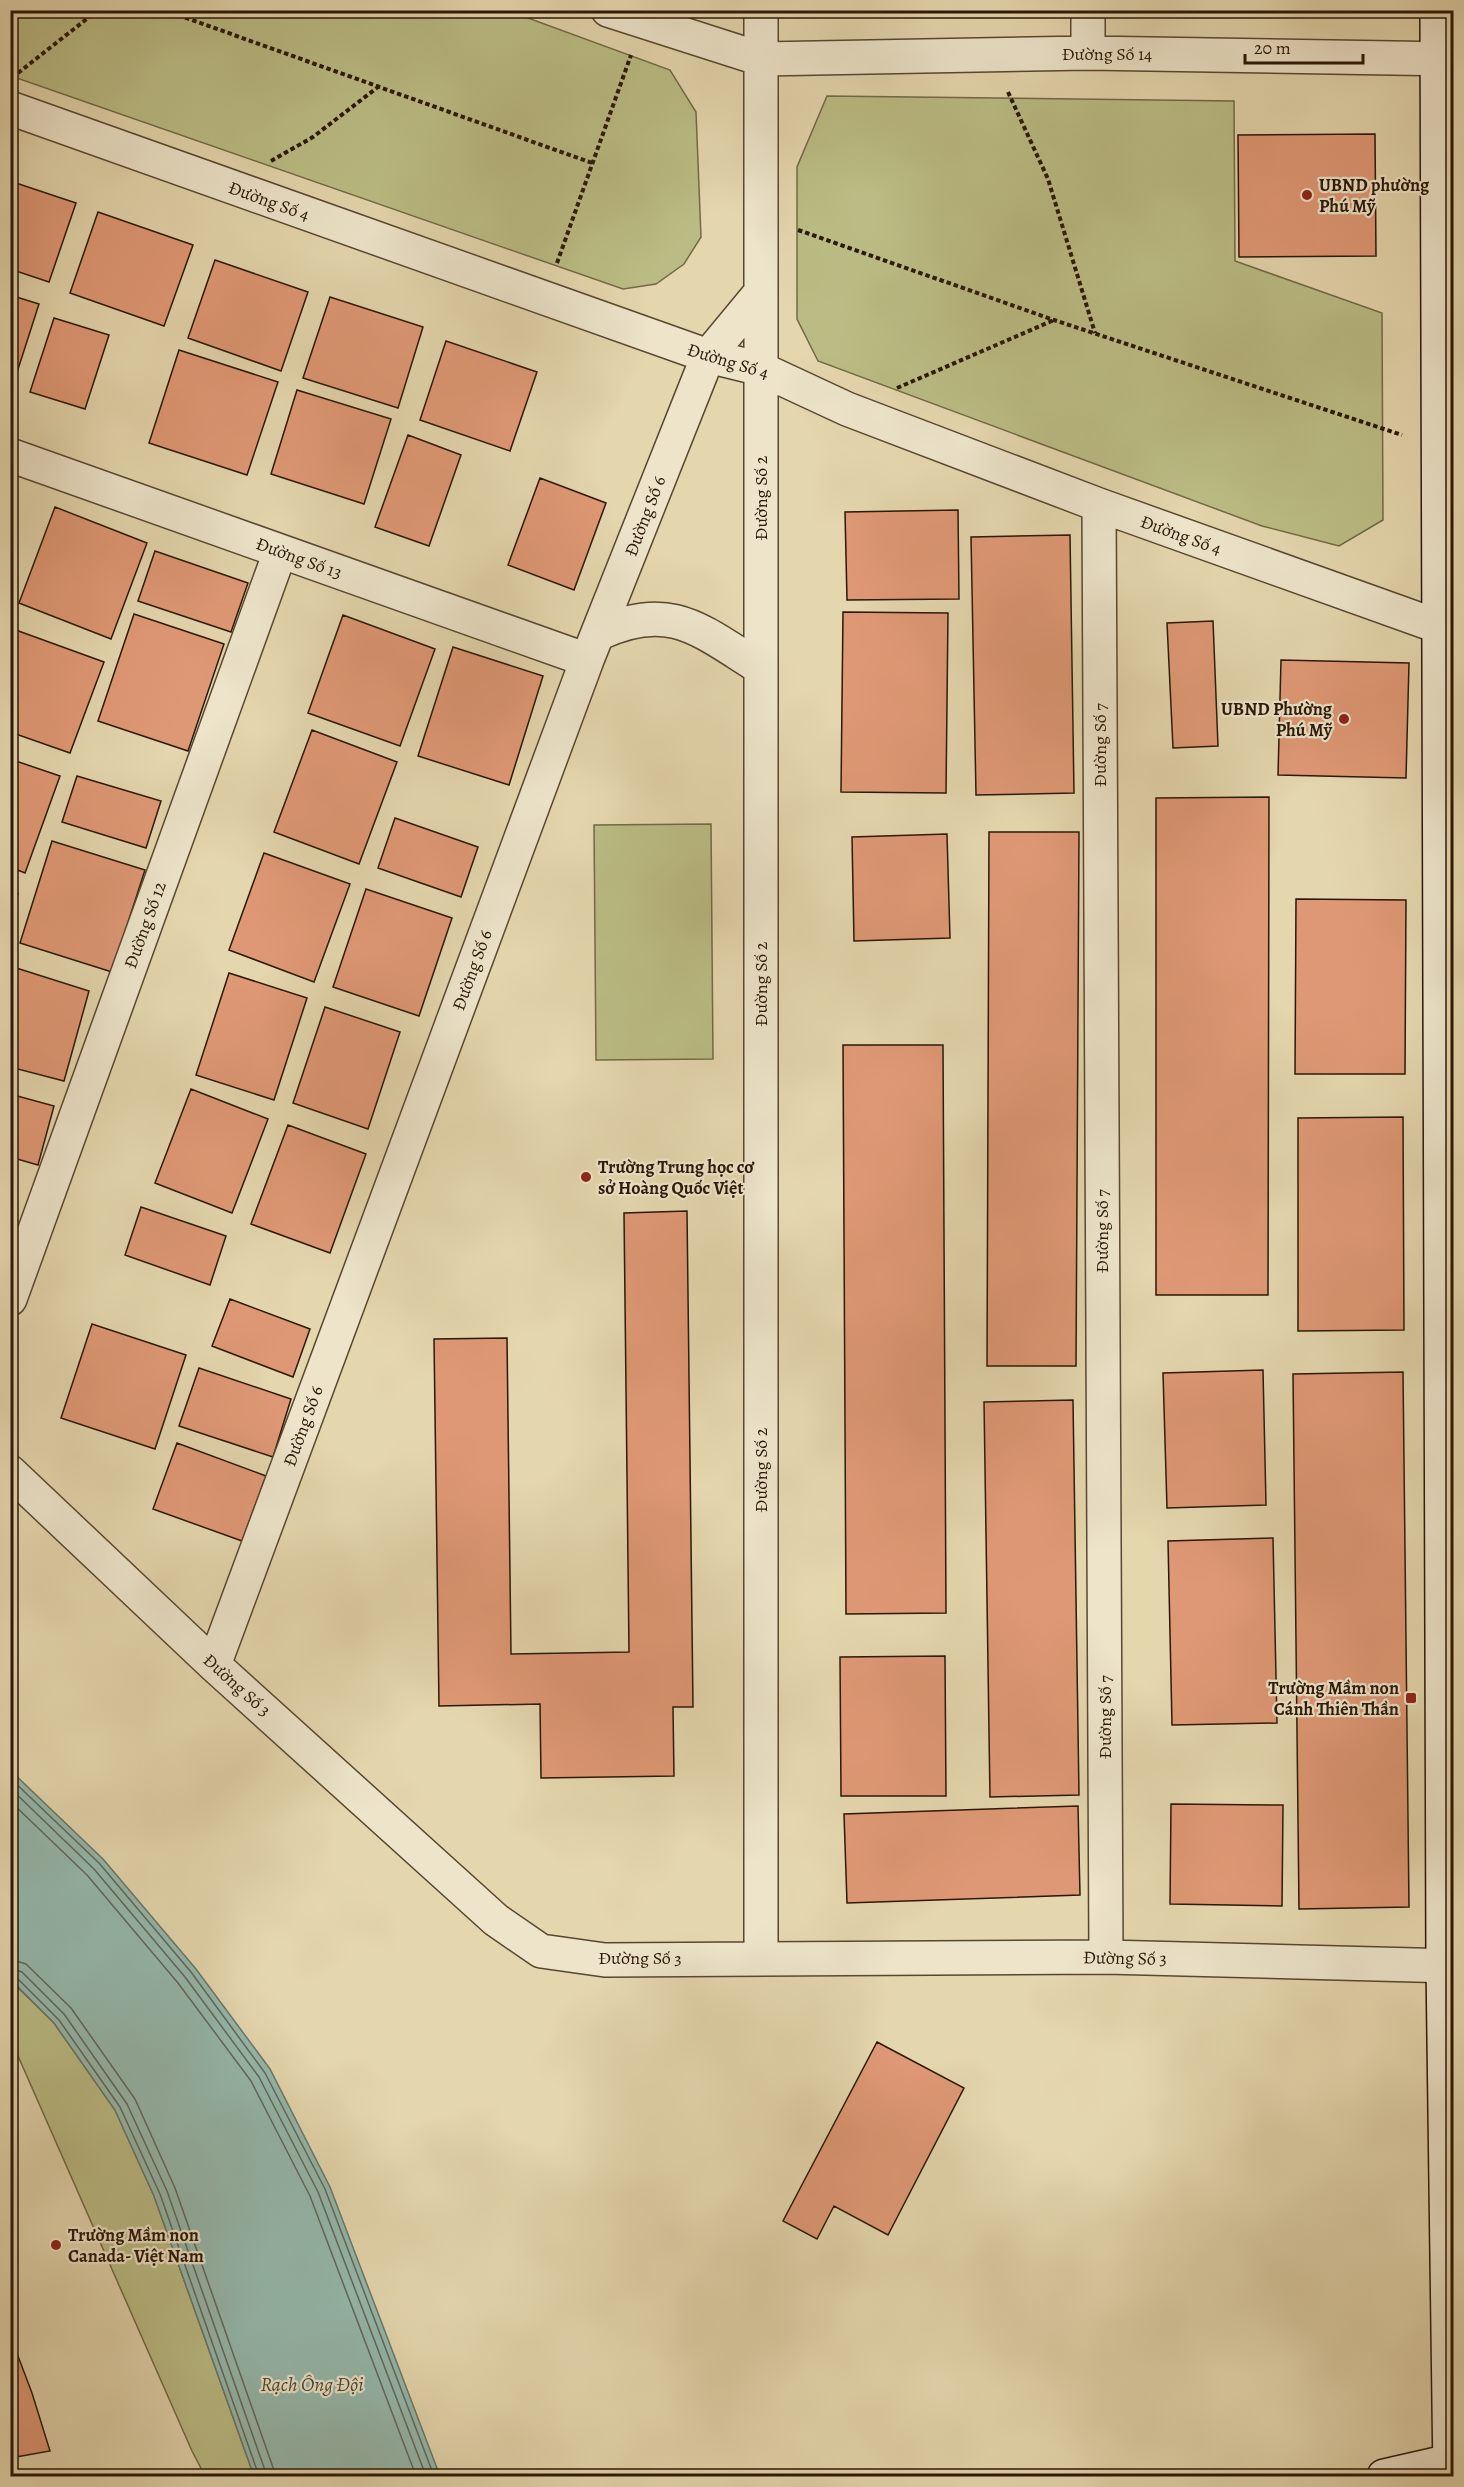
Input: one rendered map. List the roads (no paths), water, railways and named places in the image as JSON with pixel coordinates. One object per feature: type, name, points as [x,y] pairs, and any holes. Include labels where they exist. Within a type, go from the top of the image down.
[{"type":"street","name":"Đường Số 14","points":[[608,10],[642,23],[761,59],[1088,53],[1445,59]]},
{"type":"street","name":"Đường Số 2","points":[[761,10],[761,1958]]},
{"type":"street","points":[[1088,10],[1088,53]]},
{"type":"street","points":[[1384,2476],[1451,2465],[1438,447],[1445,59],[1437,10]]},
{"type":"street","name":"Đường Số 4","points":[[10,108],[708,356],[761,369],[847,409],[1099,505],[1440,627]]},
{"type":"street","name":"Đường Số 6","points":[[214,1665],[593,647],[708,356],[761,292]]},
{"type":"street","name":"Đường Số 13","points":[[10,455],[280,552],[593,647]]},
{"type":"street","name":"Đường Số 7","points":[[1099,505],[1106,1957]]},
{"type":"street","name":"Đường Số 12","points":[[10,1299],[280,552]]},
{"type":"street","points":[[593,647],[626,621],[653,618],[688,624],[761,668]]},
{"type":"street","name":"Đường Số 3","points":[[10,1472],[214,1665],[496,1920],[541,1951],[605,1960],[1106,1957],[1448,1966]]},
{"type":"water","name":"Rạch Ông Đội","points":[[10,1770],[103,1859],[196,1969],[270,2069],[330,2187],[440,2476],[254,2476],[154,2196],[115,2110],[54,2023],[11,1980]]},
{"type":"place","name":"UBND phường Phú Mỹ","points":[[1307,195]]},
{"type":"place","name":"UBND Phường Phú Mỹ","points":[[1344,719]]},
{"type":"place","name":"Trường Trung học cơ sở Hoàng Quốc Việt","points":[[586,1177]]},
{"type":"place","name":"Trường Mầm non Cánh Thiên Thần","points":[[1411,1698]]},
{"type":"place","name":"Trường Mầm non Canada- Việt Nam","points":[[56,2245]]}]
